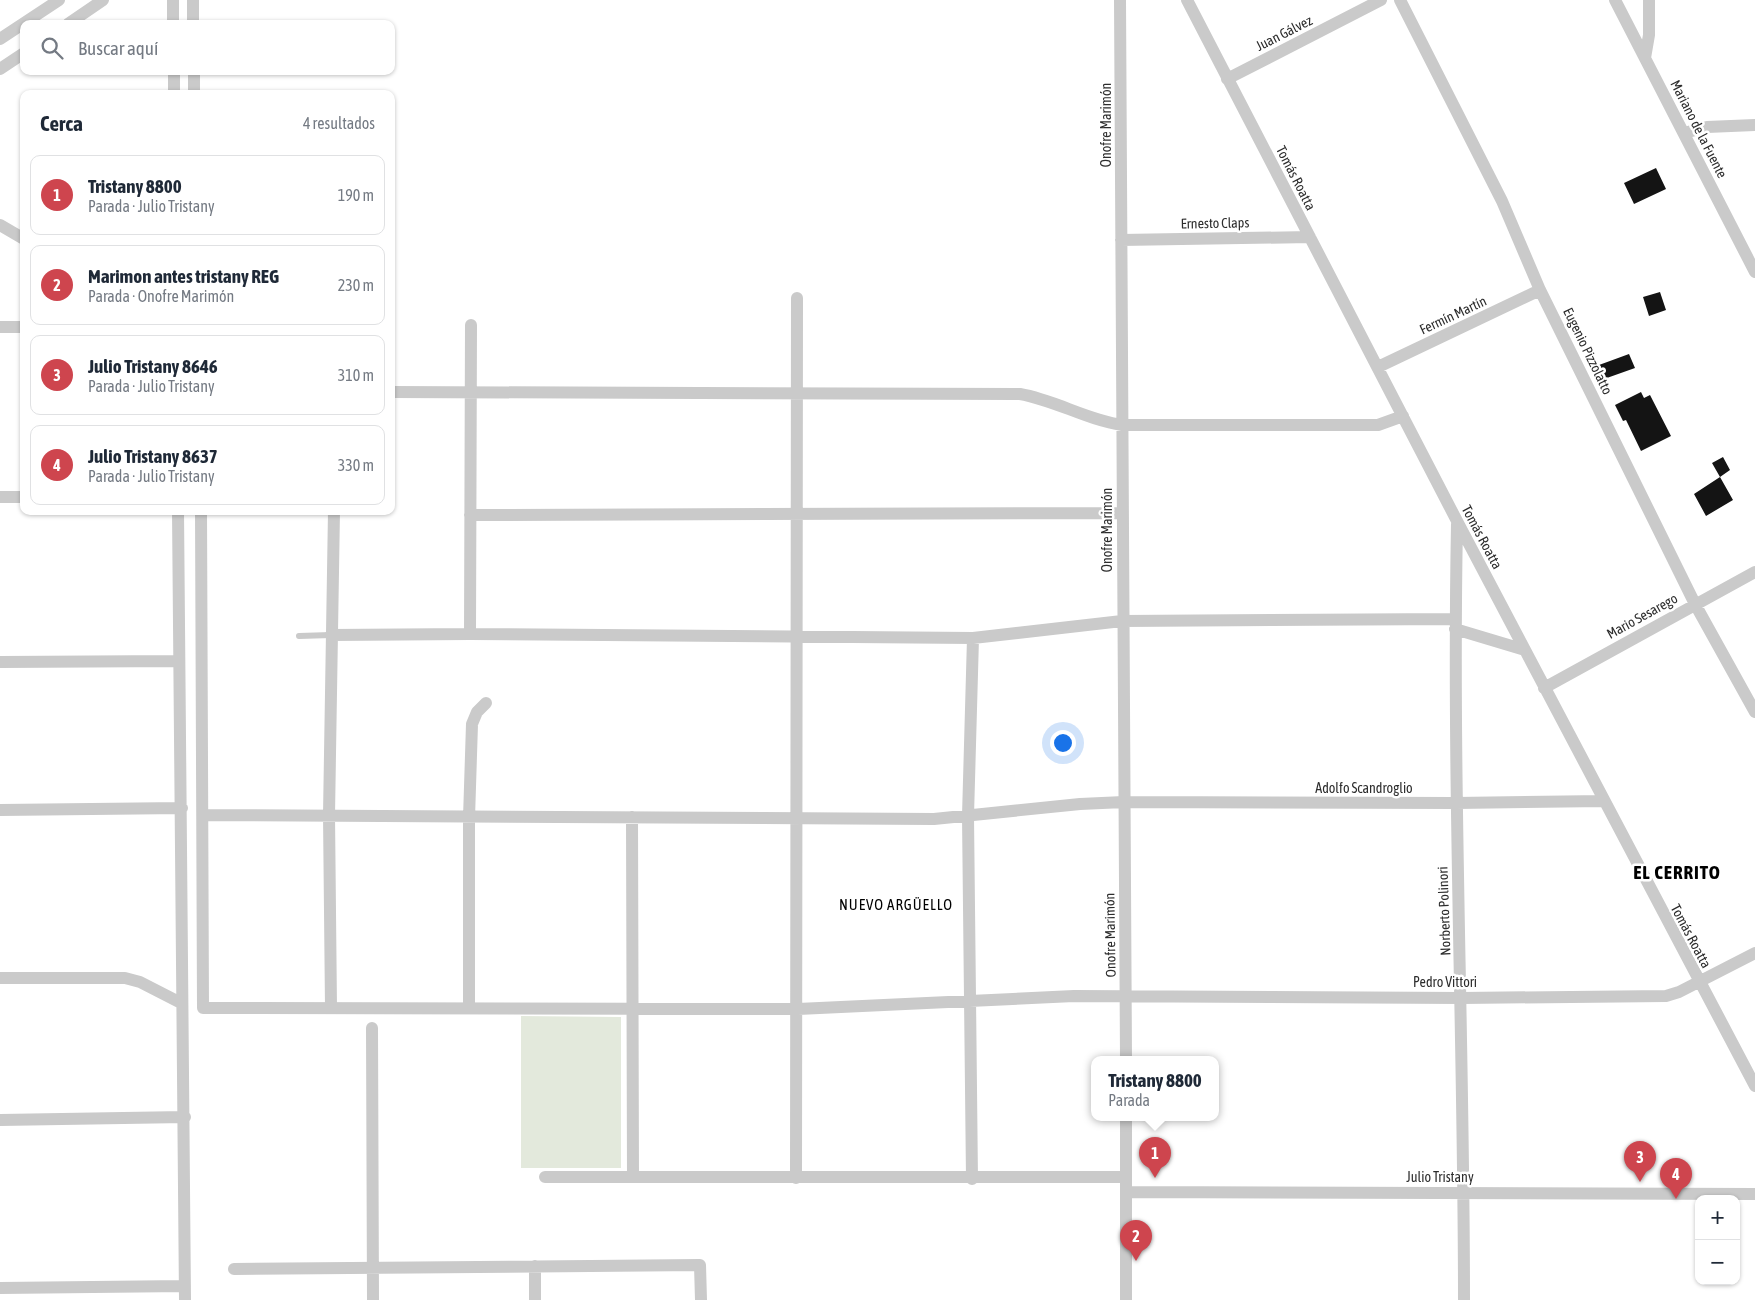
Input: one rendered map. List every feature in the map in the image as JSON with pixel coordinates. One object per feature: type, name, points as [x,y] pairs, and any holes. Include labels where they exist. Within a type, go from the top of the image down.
[{"type":"street","points":[[29,20],[59,0]]},
{"type":"street","points":[[74,20],[103,0]]},
{"type":"street","points":[[173,0],[173,20]]},
{"type":"street","points":[[193,0],[193,20]]},
{"type":"street","name":"Onofre Marimón","points":[[1120,0],[1122,621],[1126,1056]]},
{"type":"street","name":"Tomás Roatta","points":[[1187,0],[1524,650],[1755,1086]]},
{"type":"street","name":"Juan Gálvez","points":[[1227,79],[1381,0]]},
{"type":"street","name":"Eugenio Pizzolatto","points":[[1400,0],[1502,201],[1540,290],[1695,604],[1755,712]]},
{"type":"street","name":"Mariano de la Fuente","points":[[1615,0],[1755,272]]},
{"type":"street","points":[[1645,58],[1649,35],[1649,0]]},
{"type":"street","points":[[0,39],[20,26]]},
{"type":"street","points":[[0,69],[20,56]]},
{"type":"street","points":[[174,75],[174,90]]},
{"type":"street","points":[[194,75],[194,90]]},
{"type":"street","points":[[1684,133],[1707,127],[1755,125]]},
{"type":"street","points":[[0,225],[20,237]]},
{"type":"street","name":"Ernesto Claps","points":[[1121,240],[1310,237]]},
{"type":"street","name":"Fermín Martín","points":[[1378,367],[1540,290]]},
{"type":"street","points":[[796,1178],[798,1010],[797,298]]},
{"type":"street","points":[[470,634],[471,325]]},
{"type":"street","points":[[0,327],[20,327]]},
{"type":"street","points":[[395,392],[1020,394],[1040,398],[1110,423],[1122,424],[1378,425],[1403,416]]},
{"type":"street","points":[[0,497],[20,497]]},
{"type":"street","points":[[470,515],[1122,513]]},
{"type":"street","points":[[178,515],[182,808],[181,1003],[185,1117],[185,1300]]},
{"type":"street","points":[[201,515],[203,815]]},
{"type":"street","points":[[331,1008],[329,815],[334,515]]},
{"type":"street","name":"Norberto Polinori","points":[[1457,521],[1455,624],[1456,803],[1462,998],[1464,1300]]},
{"type":"street","name":"Mario Sesarego","points":[[1544,688],[1755,572]]},
{"type":"street","points":[[331,636],[470,634],[973,638],[1122,621],[1455,624],[1524,650]]},
{"type":"street","points":[[972,1179],[968,816],[973,638]]},
{"type":"street","points":[[0,662],[180,661]]},
{"type":"street","points":[[469,1008],[469,818],[472,724],[477,712],[486,703]]},
{"type":"street","name":"Adolfo Scandroglio","points":[[203,815],[469,818],[934,819],[1080,804],[1124,802],[1456,803],[1604,801]]},
{"type":"street","points":[[0,810],[182,808]]},
{"type":"street","name":"Pedro Vittori","points":[[203,815],[203,1008],[798,1010],[1126,995],[1462,998],[1666,996],[1699,983],[1755,954]]},
{"type":"street","points":[[632,817],[633,1177]]},
{"type":"street","points":[[0,978],[125,978],[140,982],[181,1003]]},
{"type":"street","points":[[372,1028],[373,1300]]},
{"type":"street","points":[[0,1120],[185,1117]]},
{"type":"street","points":[[1126,1121],[1126,1300]]},
{"type":"street","points":[[545,1177],[972,1179],[1126,1177]]},
{"type":"street","name":"Julio Tristany","points":[[1126,1192],[1755,1194]]},
{"type":"street","points":[[234,1269],[700,1265],[701,1300]]},
{"type":"street","points":[[535,1266],[535,1300]]},
{"type":"street","points":[[0,1288],[185,1286]]},
{"type":"lane","points":[[299,636],[331,636]]},
{"type":"shaded area","points":[[521,1016],[621,1017],[621,1168],[521,1168]]},
{"type":"building","points":[[1656,168],[1666,189],[1634,204],[1624,183]]},
{"type":"building","points":[[1660,292],[1666,310],[1649,316],[1643,297]]},
{"type":"building","points":[[1629,354],[1635,368],[1604,379],[1599,365]]},
{"type":"building","points":[[1641,392],[1644,398],[1650,395],[1671,436],[1641,451],[1626,420],[1623,421],[1615,405]]},
{"type":"building","points":[[1723,457],[1730,470],[1720,477],[1712,463]]},
{"type":"building","points":[[1720,477],[1733,500],[1706,516],[1694,494]]},
{"type":"place","name":"Tristany 8800","points":[[1155,1178]]},
{"type":"place","name":"Julio Tristany 8646","points":[[1640,1182]]},
{"type":"place","name":"Julio Tristany 8637","points":[[1676,1199]]},
{"type":"place","name":"Marimon antes tristany REG","points":[[1136,1261]]},
{"type":"district","name":"EL CERRITO","points":[[1677,872]]},
{"type":"district","name":"NUEVO ARGÜELLO","points":[[896,904]]}]
